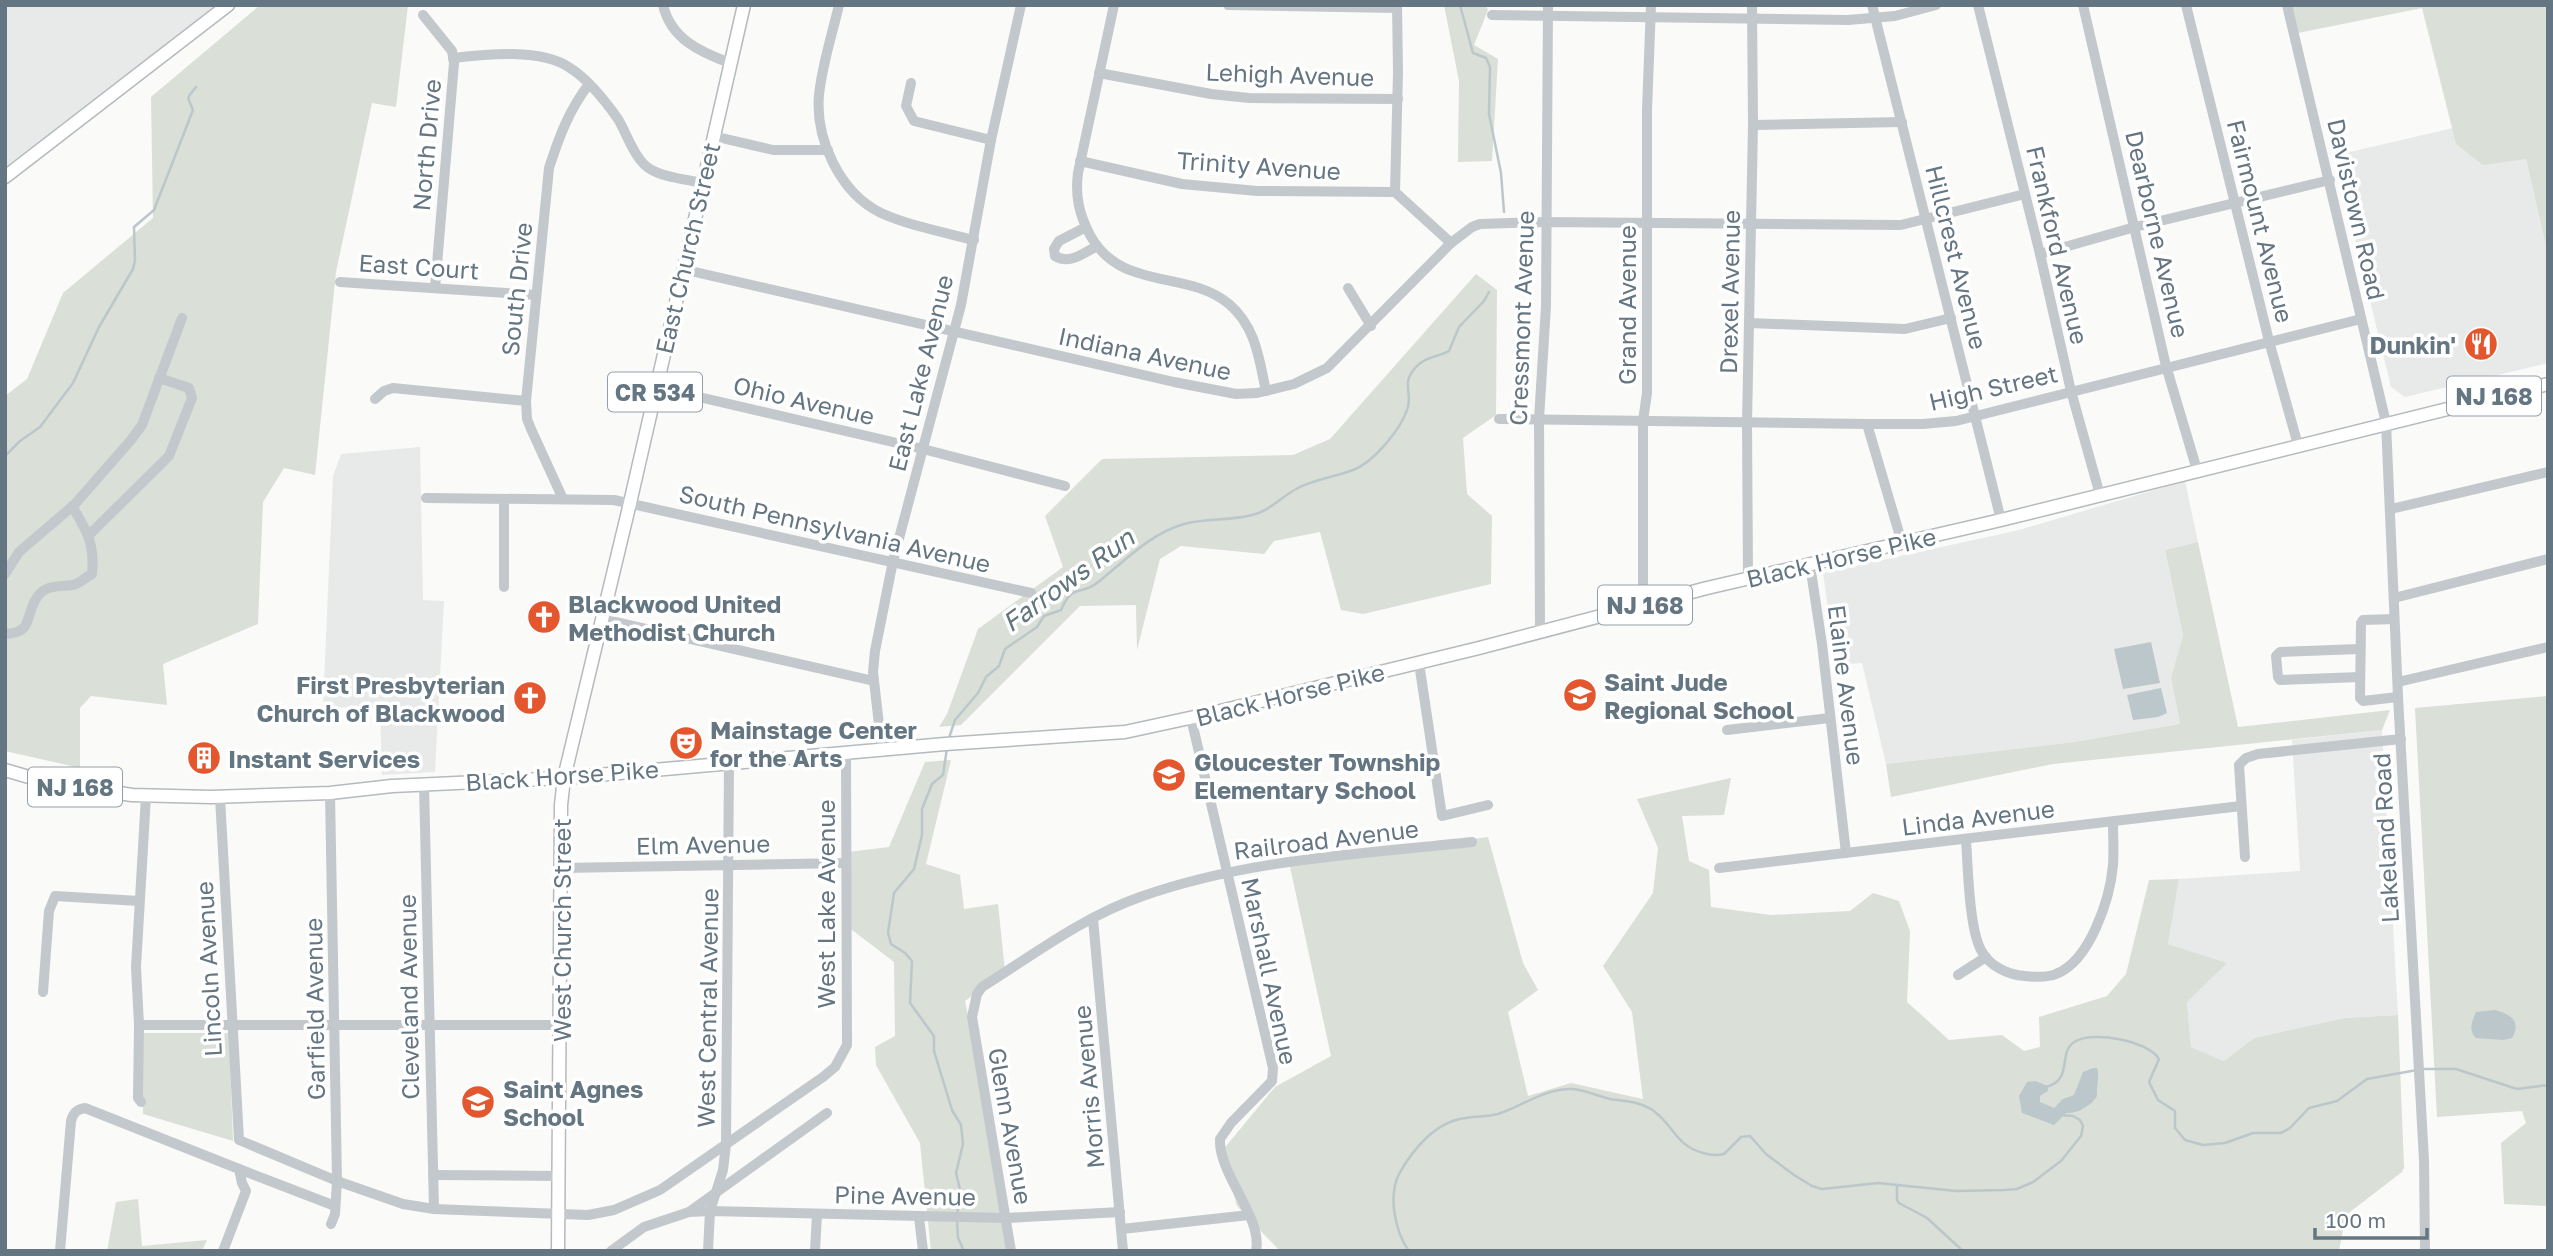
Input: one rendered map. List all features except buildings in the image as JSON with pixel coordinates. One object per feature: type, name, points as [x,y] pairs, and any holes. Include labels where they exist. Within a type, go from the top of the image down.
[{"type":"main road","points":[[5,177],[228,5]]},
{"type":"main road","name":"East Church Street","points":[[565,778],[631,503],[744,5]]},
{"type":"main road","name":"Black Horse Pike","points":[[5,770],[46,782],[146,796],[220,797],[565,778],[949,744],[1125,732],[1419,663],[1748,579],[2001,520],[2548,384]]},
{"type":"main road","name":"West Church Street","points":[[558,1251],[561,805],[565,778]]},
{"type":"street","points":[[663,5],[678,36],[705,54],[730,63]]},
{"type":"street","points":[[839,5],[819,97],[828,150],[837,172],[863,203],[897,219],[974,240]]},
{"type":"street","name":"East Lake Avenue","points":[[882,751],[874,681],[875,651],[893,561],[954,332],[974,240],[991,140],[1021,5]]},
{"type":"street","points":[[1114,5],[1080,161],[1077,198],[1086,227],[1097,246],[1114,262],[1130,271],[1207,291],[1231,305],[1247,324],[1255,339],[1266,391]]},
{"type":"street","points":[[1228,5],[1397,6],[1395,192],[1451,243]]},
{"type":"street","name":"Drexel Avenue","points":[[1748,579],[1752,5]]},
{"type":"street","name":"Hillcrest Avenue","points":[[1872,5],[2001,520]]},
{"type":"street","points":[[1492,15],[1548,10],[1651,11],[1753,18],[1876,19],[1936,5]]},
{"type":"street","name":"Frankford Avenue","points":[[1978,5],[2071,391],[2099,495]]},
{"type":"street","name":"Dearborne Avenue","points":[[2083,5],[2166,366],[2197,470]]},
{"type":"street","name":"Fairmount Avenue","points":[[2186,5],[2269,341],[2298,445]]},
{"type":"street","name":"Davistown Road","points":[[2287,5],[2386,423]]},
{"type":"street","name":"Cressmont Avenue","points":[[1540,632],[1539,419],[1546,306],[1548,10]]},
{"type":"street","name":"Grand Avenue","points":[[1643,605],[1643,421],[1647,393],[1647,110],[1651,11]]},
{"type":"street","name":"North Drive","points":[[424,15],[452,51],[453,58],[435,288]]},
{"type":"street","points":[[453,58],[490,54],[518,55],[550,60],[570,67],[617,118],[645,166],[663,174],[702,183]]},
{"type":"street","name":"Lehigh Avenue","points":[[1099,73],[1210,94],[1398,99]]},
{"type":"street","points":[[911,83],[906,106],[914,121],[991,140]]},
{"type":"street","name":"South Drive","points":[[563,499],[527,419],[526,401],[549,168],[574,104],[589,85]]},
{"type":"street","points":[[1753,125],[1902,122]]},
{"type":"street","points":[[713,136],[773,150],[828,150]]},
{"type":"street","name":"Trinity Avenue","points":[[1080,161],[1195,185],[1257,191],[1395,192]]},
{"type":"street","points":[[2040,254],[2135,227],[2330,180]]},
{"type":"street","name":"Indiana Avenue","points":[[682,269],[1236,394],[1266,391],[1294,384],[1327,368],[1451,243],[1480,224],[1545,222],[1875,226],[1924,220],[2025,194]]},
{"type":"street","points":[[1086,227],[1059,241],[1054,249],[1056,257],[1063,261],[1072,260],[1097,246]]},
{"type":"street","name":"East Court","points":[[340,282],[536,295]]},
{"type":"street","points":[[1348,288],[1371,326]]},
{"type":"street","points":[[5,574],[19,552],[72,506],[142,425],[182,318]]},
{"type":"street","points":[[1750,323],[1905,328],[1951,318]]},
{"type":"street","name":"High Street","points":[[1499,419],[1867,424],[1956,421],[2361,318]]},
{"type":"street","points":[[89,535],[169,456],[192,398],[188,388],[159,378]]},
{"type":"street","name":"Ohio Avenue","points":[[656,387],[923,449],[1065,486]]},
{"type":"street","points":[[375,399],[384,391],[393,388],[526,401]]},
{"type":"street","name":"Lakeland Road","points":[[2386,423],[2398,697],[2424,1160],[2425,1251]]},
{"type":"street","points":[[1867,424],[1902,543]]},
{"type":"street","points":[[2391,509],[2548,472]]},
{"type":"street","name":"South Pennsylvania Avenue","points":[[426,498],[596,498],[631,503],[1031,593]]},
{"type":"street","points":[[504,499],[504,587]]},
{"type":"street","points":[[5,634],[17,634],[25,628],[38,594],[57,585],[75,585],[92,574],[93,555],[89,535],[72,506]]},
{"type":"street","points":[[2394,597],[2548,559]]},
{"type":"street","name":"Elaine Avenue","points":[[1810,565],[1846,853]]},
{"type":"street","points":[[2394,618],[2364,620],[2361,623],[2360,698],[2363,701],[2398,697]]},
{"type":"street","points":[[603,619],[874,681]]},
{"type":"street","points":[[2398,682],[2548,647]]},
{"type":"street","points":[[2359,649],[2280,652],[2276,656],[2280,680],[2360,677]]},
{"type":"street","points":[[1419,663],[1442,817],[1488,805]]},
{"type":"street","name":"Marshall Avenue","points":[[1191,718],[1273,1068],[1272,1081],[1231,1123],[1220,1139],[1224,1161],[1249,1215],[1258,1243],[1256,1251]]},
{"type":"street","points":[[1727,730],[1830,719]]},
{"type":"street","points":[[2245,857],[2239,765],[2246,758],[2275,751],[2401,739]]},
{"type":"street","name":"West Lake Avenue","points":[[726,1144],[823,1077],[835,1067],[847,1045],[846,753]]},
{"type":"street","name":"West Central Avenue","points":[[708,1251],[710,1211],[723,1170],[726,1144],[729,764]]},
{"type":"street","name":"Cleveland Avenue","points":[[424,784],[434,1209]]},
{"type":"street","name":"Garfield Avenue","points":[[330,793],[337,1181],[331,1224]]},
{"type":"street","points":[[141,1102],[138,1098],[139,1025],[136,967],[146,796]]},
{"type":"street","name":"Lincoln Avenue","points":[[220,797],[239,1140],[337,1181]]},
{"type":"street","name":"Linda Avenue","points":[[1719,868],[2241,806]]},
{"type":"street","points":[[1966,839],[1975,937],[1986,957],[2002,970],[2021,976],[2044,977],[2069,968],[2088,944],[2103,908],[2113,866],[2113,822]]},
{"type":"street","name":"Railroad Avenue","points":[[973,1007],[982,987],[1093,919],[1139,897],[1227,872],[1298,861],[1472,842]]},
{"type":"street","name":"Elm Avenue","points":[[561,868],[846,863]]},
{"type":"street","points":[[43,992],[51,902],[55,896],[139,901]]},
{"type":"street","name":"Morris Avenue","points":[[1093,919],[1123,1251]]},
{"type":"street","points":[[1958,975],[1986,957]]},
{"type":"street","name":"Glenn Avenue","points":[[973,1007],[972,1017],[1011,1251]]},
{"type":"street","points":[[139,1025],[560,1025]]},
{"type":"street","points":[[60,1251],[72,1114],[85,1108],[335,1206]]},
{"type":"street","points":[[611,1251],[644,1227],[689,1212],[827,1113]]},
{"type":"street","points":[[337,1181],[402,1204],[434,1209],[588,1215],[614,1210],[635,1202],[660,1189],[726,1144]]},
{"type":"street","points":[[222,1251],[247,1191],[239,1169]]},
{"type":"street","points":[[433,1175],[559,1176]]},
{"type":"street","name":"Pine Avenue","points":[[689,1212],[1006,1218],[1120,1212]]},
{"type":"street","points":[[815,1251],[817,1214]]},
{"type":"street","points":[[1122,1229],[1249,1215]]},
{"type":"street","points":[[919,1217],[923,1251]]},
{"type":"shaded area","points":[[5,5],[217,5],[5,167]]},
{"type":"shaded area","points":[[260,5],[408,5],[396,107],[372,103],[336,272],[315,475],[284,468],[263,502],[258,624],[163,664],[167,705],[91,696],[80,708],[80,768],[5,751],[5,396],[27,379],[63,293],[153,218],[151,97]]},
{"type":"shaded area","points":[[1444,5],[1485,5],[1488,10],[1474,45],[1498,59],[1492,161],[1458,162],[1459,81]]},
{"type":"shaded area","points":[[2290,5],[2548,5],[2548,255],[2526,159],[2483,165],[2456,144],[2422,8],[2298,33]]},
{"type":"shaded area","points":[[2453,128],[2456,144],[2526,159],[2548,255],[2548,363],[2405,397],[2391,387],[2337,155]]},
{"type":"shaded area","points":[[1476,274],[1497,290],[1496,415],[1463,438],[1467,494],[1492,516],[1491,584],[1363,614],[1341,610],[1320,532],[1274,541],[1264,554],[1181,546],[1160,559],[1137,650],[1136,605],[1080,606],[961,725],[939,727],[947,714],[978,629],[1063,567],[1045,516],[1102,459],[1293,455],[1330,439]]},
{"type":"shaded area","points":[[420,447],[423,600],[444,601],[435,772],[382,775],[380,708],[323,707],[333,476],[341,454]]},
{"type":"shaded area","points":[[2185,481],[2198,542],[2165,550],[2183,635],[2171,678],[2180,724],[2074,742],[1886,764],[1862,663],[1836,665],[1823,573],[2019,530]]},
{"type":"shaded area","points":[[2198,542],[2238,727],[2390,710],[2382,730],[2053,764],[1891,797],[1886,764],[2074,742],[2180,724],[2171,678],[2183,635],[2165,550]]},
{"type":"shaded area","points":[[2151,642],[2160,683],[2123,689],[2114,649]]},
{"type":"shaded area","points":[[2161,688],[2167,713],[2158,717],[2133,720],[2127,695]]},
{"type":"shaded area","points":[[2548,696],[2548,1206],[2504,1204],[2501,1143],[2526,1123],[2522,1111],[2437,1117],[2415,708]]},
{"type":"shaded area","points":[[2382,730],[2398,1015],[2344,1018],[2254,1038],[2224,1061],[2191,1047],[2187,1002],[2226,963],[2168,944],[2179,879],[2300,871],[2292,740]]},
{"type":"shaded area","points":[[951,760],[926,864],[960,875],[964,909],[998,904],[1005,971],[965,1001],[1007,1207],[1011,1251],[931,1251],[920,1143],[876,1065],[875,1047],[895,1036],[894,962],[847,926],[848,852],[889,847],[925,762]]},
{"type":"shaded area","points":[[1731,778],[1724,815],[1682,816],[1689,861],[1709,870],[1711,907],[1771,915],[1850,911],[1873,893],[1899,901],[1910,931],[1907,1002],[1949,1040],[2002,1035],[2024,1051],[2040,1047],[2039,1017],[2107,996],[2126,974],[2149,880],[2179,879],[2168,944],[2227,963],[2187,1002],[2191,1047],[2224,1061],[2254,1038],[2344,1018],[2398,1015],[2404,1168],[2402,1172],[2346,1215],[2339,1251],[1280,1251],[1237,1206],[1222,1151],[1275,1087],[1331,1056],[1289,862],[1488,837],[1523,963],[1538,990],[1508,1012],[1528,1096],[1571,1083],[1643,1099],[1632,1012],[1603,966],[1653,893],[1658,848],[1637,799]]},
{"type":"shaded area","points":[[2495,1010],[2513,1019],[2516,1027],[2512,1038],[2476,1038],[2471,1029],[2476,1012]]},
{"type":"shaded area","points":[[142,1033],[229,1033],[233,1141],[143,1114]]},
{"type":"shaded area","points":[[2093,1068],[2098,1071],[2097,1096],[2083,1109],[2066,1113],[2054,1125],[2022,1113],[2019,1096],[2027,1082],[2035,1081],[2048,1086],[2048,1091],[2040,1096],[2040,1102],[2054,1108],[2063,1099],[2074,1095],[2083,1072]]},
{"type":"shaded area","points":[[138,1199],[142,1246],[207,1240],[202,1251],[107,1251],[116,1202]]},
{"type":"waterway","name":"Farrows Run","points":[[1460,5],[1473,53],[1486,58],[1490,67],[1489,114],[1501,173],[1504,212]]},
{"type":"waterway","points":[[5,456],[40,427],[73,383],[99,327],[133,269],[134,227],[154,210],[193,110],[188,98],[196,87]]},
{"type":"waterway","name":"Farrows Run","points":[[948,741],[955,720],[978,693],[986,677],[999,666],[1005,649],[1037,627],[1044,616],[1061,610],[1073,593],[1097,583],[1159,534],[1184,524],[1258,513],[1298,488],[1353,470],[1370,460],[1386,443],[1405,415],[1409,401],[1408,382],[1412,373],[1423,361],[1449,351],[1459,327],[1489,292]]},
{"type":"waterway","name":"Farrows Run","points":[[947,748],[943,775],[932,784],[922,809],[922,835],[914,869],[894,893],[888,933],[891,944],[912,961],[910,1003],[934,1036],[934,1051],[952,1110],[961,1125],[963,1144],[956,1173],[961,1194],[957,1214]]},
{"type":"waterway","points":[[2045,1087],[2060,1079],[2067,1052],[2076,1041],[2095,1037],[2108,1038],[2144,1047],[2159,1059],[2149,1082],[2158,1100],[2175,1111],[2175,1128],[2185,1140],[2203,1145],[2225,1143],[2253,1133],[2281,1133],[2290,1128],[2309,1108],[2337,1101],[2367,1079],[2417,1070]]},
{"type":"waterway","points":[[2423,1069],[2456,1069],[2517,1089],[2548,1085]]},
{"type":"waterway","points":[[1409,1251],[1397,1224],[1394,1193],[1399,1174],[1418,1146],[1435,1130],[1455,1120],[1498,1114],[1559,1090],[1579,1090],[1646,1106],[1686,1145],[1706,1154],[1724,1154],[1741,1137],[1750,1136],[1766,1154],[1794,1175],[1822,1189],[1878,1183],[1956,1191],[2017,1189],[2033,1182],[2061,1161],[2081,1136],[2083,1126],[2080,1120],[2073,1116],[2060,1115]]},
{"type":"waterway","points":[[1897,1185],[1899,1203],[1927,1218],[1963,1251]]},
{"type":"waterway","name":"Farrows Run","points":[[957,1220],[958,1238],[964,1251]]},
{"type":"place","name":"Dunkin'","points":[[2481,344]]},
{"type":"place","name":"Blackwood United Methodist Church","points":[[544,617]]},
{"type":"place","name":"Saint Jude Regional School","points":[[1580,695]]},
{"type":"place","name":"First Presbyterian Church of Blackwood","points":[[530,698]]},
{"type":"place","name":"Mainstage Center for the Arts","points":[[686,743]]},
{"type":"place","name":"Instant Services","points":[[204,758]]},
{"type":"place","name":"Gloucester Township Elementary School","points":[[1169,775]]},
{"type":"place","name":"Saint Agnes School","points":[[478,1102]]}]
